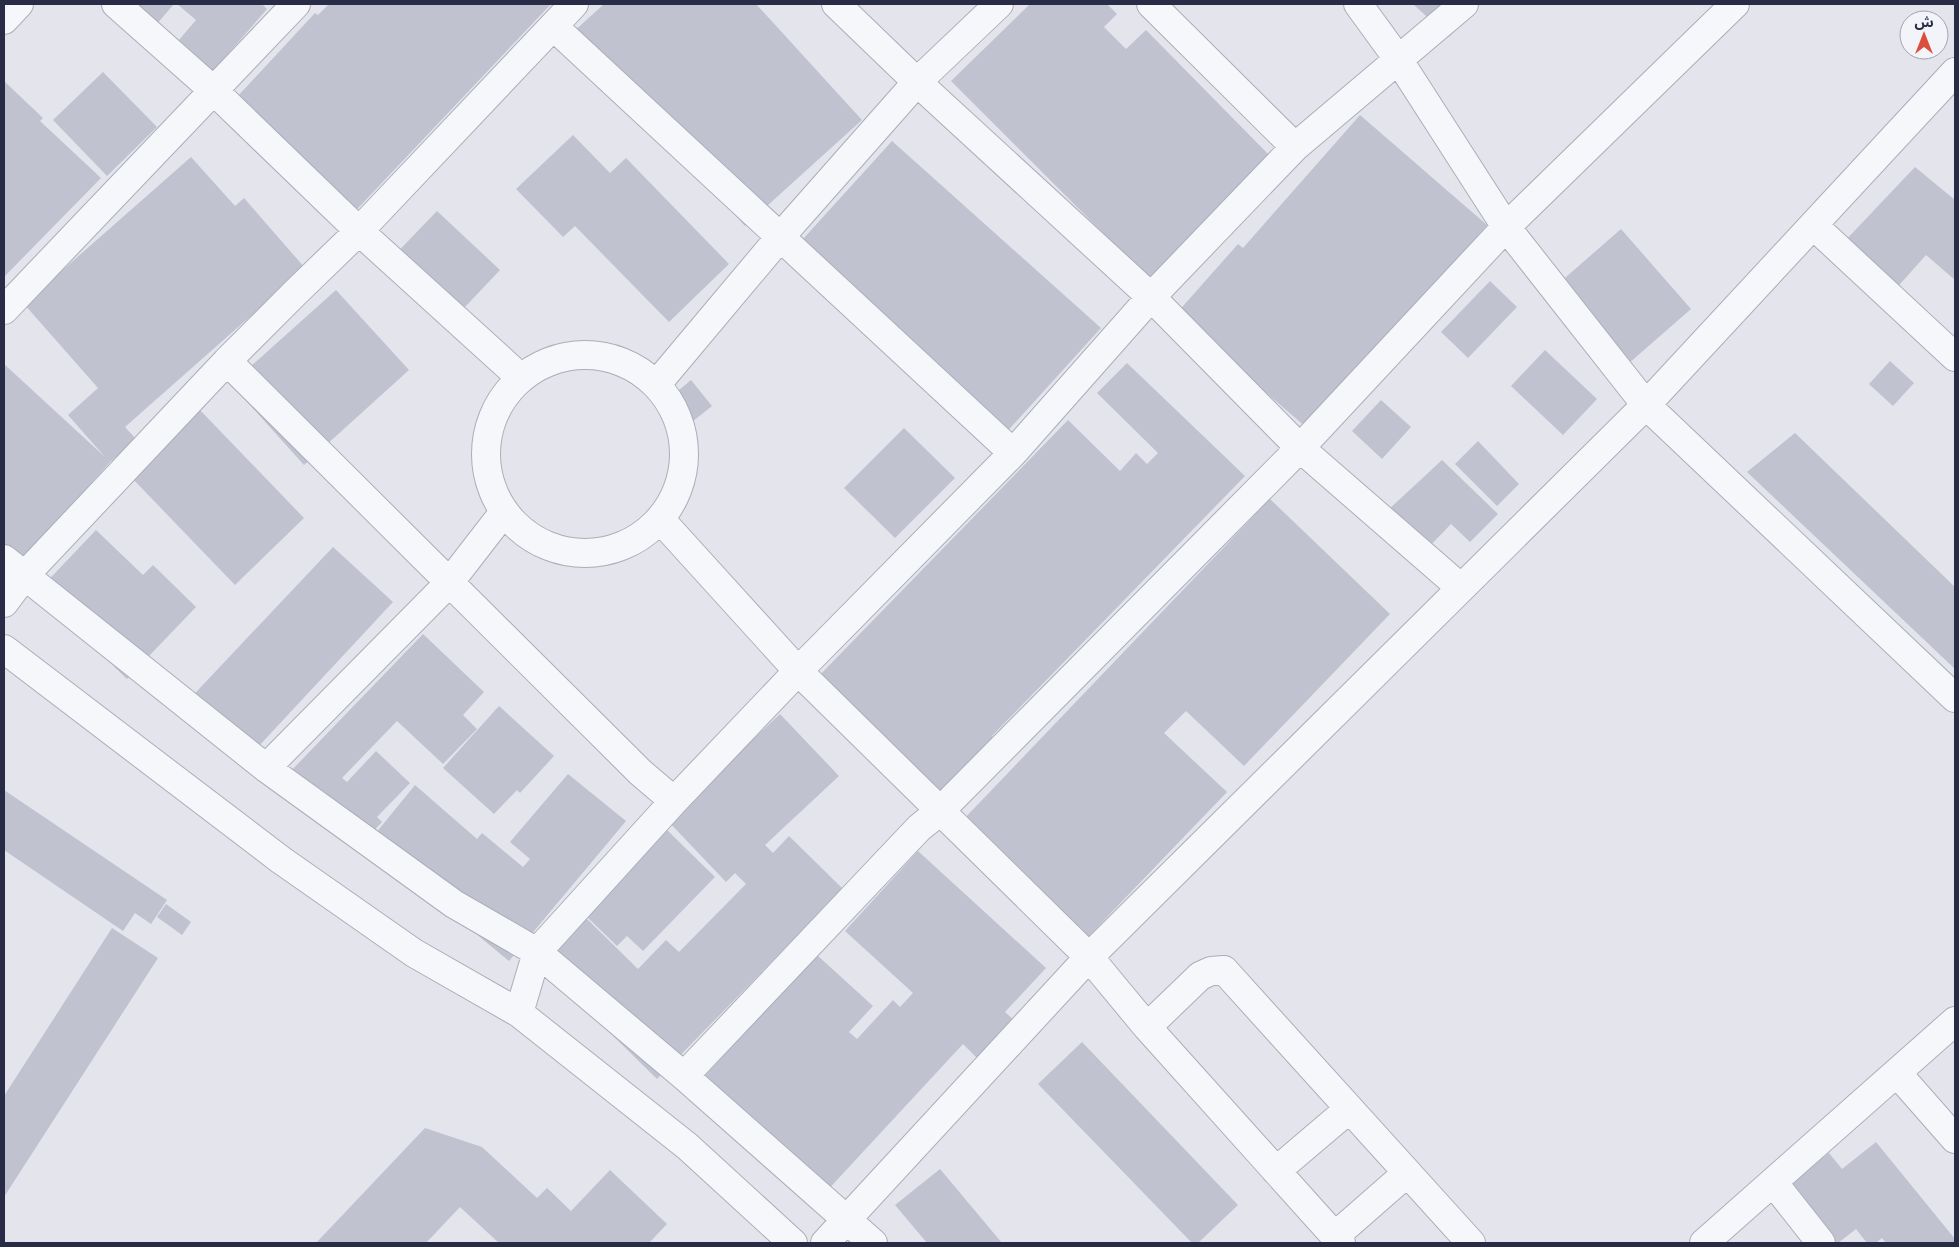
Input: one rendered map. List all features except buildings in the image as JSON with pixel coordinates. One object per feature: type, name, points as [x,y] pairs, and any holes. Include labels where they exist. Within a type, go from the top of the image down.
[{"type":"street","points":[[4,20],[19,4]]},
{"type":"street","points":[[116,4],[212,90],[359,231],[520,378]]},
{"type":"street","points":[[4,310],[296,4]]},
{"type":"street","points":[[4,603],[14,567],[359,231],[574,4]]},
{"type":"street","points":[[836,4],[917,82],[1151,297],[1300,448],[1461,588]]},
{"type":"street","points":[[656,385],[781,236],[917,82],[999,4]]},
{"type":"street","points":[[1151,4],[1295,147]]},
{"type":"street","points":[[1358,4],[1398,60],[1506,227],[1646,405],[1955,698]]},
{"type":"street","points":[[519,1013],[537,952],[674,801],[798,671],[1013,454],[1151,297],[1295,147],[1464,4]]},
{"type":"street","points":[[684,1076],[919,828],[940,811],[1300,448],[1506,227],[1735,4]]},
{"type":"street","points":[[553,26],[781,236],[1013,454]]},
{"type":"street","points":[[825,1243],[1089,957],[1646,405],[1813,225],[1950,88]]},
{"type":"street","points":[[1813,225],[1955,357]]},
{"type":"street","points":[[575,355],[604,356],[632,367],[656,385],[674,409],[683,437],[684,466],[676,495],[660,519],[637,539],[610,550],[580,553],[551,547],[525,533],[504,512],[490,486],[485,456],[489,427],[501,400],[520,378],[546,362],[575,355]]},
{"type":"street","points":[[498,357],[501,400]]},
{"type":"street","points":[[227,361],[640,772],[674,801]]},
{"type":"street","points":[[266,768],[449,583],[504,512]]},
{"type":"street","points":[[660,519],[798,671],[1089,957],[1147,1027],[1338,1240],[1407,1173]]},
{"type":"street","points":[[14,567],[266,768],[454,904],[537,952],[684,1076],[873,1243]]},
{"type":"street","points":[[4,649],[281,860],[414,953],[519,1013],[687,1146],[792,1243]]},
{"type":"street","points":[[1147,1027],[1200,976],[1211,971],[1224,970],[1471,1243]]},
{"type":"street","points":[[1704,1243],[1955,1021]]},
{"type":"street","points":[[1897,1073],[1955,1139]]},
{"type":"street","points":[[1276,1171],[1349,1109]]},
{"type":"street","points":[[1773,1182],[1821,1243]]}]
